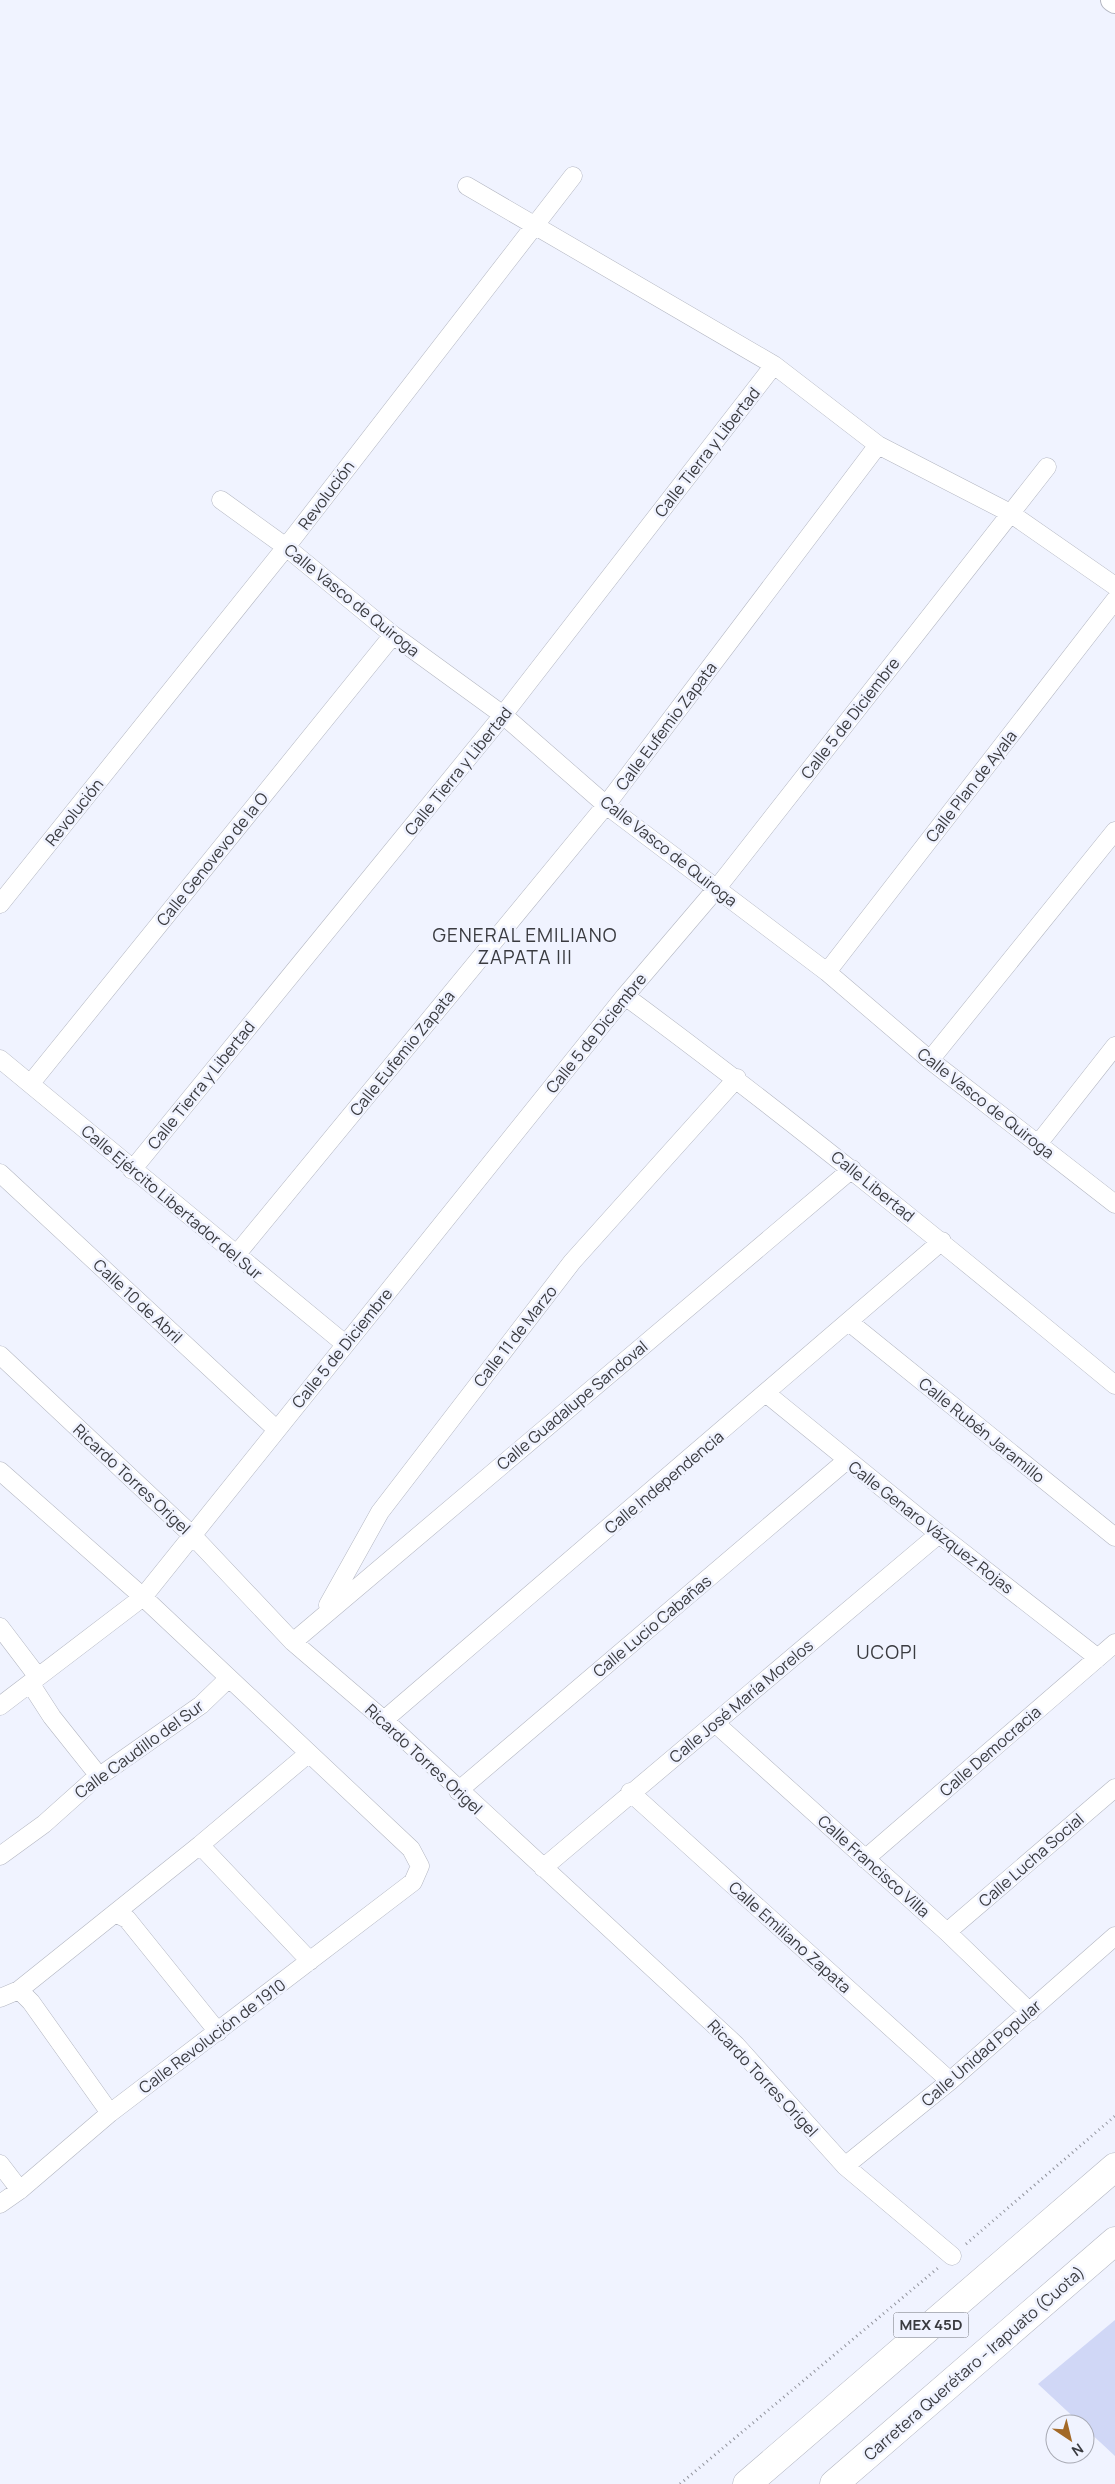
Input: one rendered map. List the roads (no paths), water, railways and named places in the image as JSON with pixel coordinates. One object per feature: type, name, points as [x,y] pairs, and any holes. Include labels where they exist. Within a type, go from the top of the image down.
[{"type":"highway","name":"MEX 45D","points":[[747,2484],[1115,2167]]},
{"type":"highway","name":"Carretera Querétaro - Irapuato (Cuota)","points":[[834,2484],[1115,2241]]},
{"type":"street","name":"Revolución","points":[[0,904],[286,547],[533,225],[573,176]]},
{"type":"street","points":[[467,186],[774,365],[878,444],[1010,513],[1115,586]]},
{"type":"street","name":"Calle Tierra y Libertad","points":[[132,1170],[503,715],[774,365]]},
{"type":"street","name":"Calle Eufemio Zapata","points":[[236,1255],[606,805],[878,444]]},
{"type":"street","name":"Calle 5 de Diciembre","points":[[0,1706],[143,1596],[625,996],[717,888],[1047,467]]},
{"type":"street","name":"Calle Vasco de Quiroga","points":[[222,500],[286,547],[393,635],[503,715],[606,805],[827,972],[930,1060],[1115,1204]]},
{"type":"street","name":"Calle Plan de Ayala","points":[[827,972],[1115,600]]},
{"type":"street","name":"Calle Genovevo de la O","points":[[31,1083],[393,635]]},
{"type":"street","points":[[930,1060],[1115,831]]},
{"type":"street","name":"Calle Libertad","points":[[625,996],[737,1078],[852,1169],[1115,1385]]},
{"type":"street","points":[[1038,1144],[1115,1046]]},
{"type":"street","name":"Calle Ejército Libertador del Sur","points":[[0,1059],[31,1083],[132,1170],[345,1344]]},
{"type":"street","name":"Calle 11 de Marzo","points":[[323,1614],[380,1512],[572,1262],[737,1078]]},
{"type":"street","name":"Calle Guadalupe Sandoval","points":[[293,1642],[323,1614],[852,1169]]},
{"type":"street","name":"Calle 10 de Abril","points":[[0,1173],[276,1429]]},
{"type":"street","name":"Calle Independencia","points":[[384,1720],[767,1394],[942,1241]]},
{"type":"street","name":"Calle Rubén Jaramillo","points":[[849,1322],[1115,1537]]},
{"type":"street","name":"Ricardo Torres Origel","points":[[0,1355],[193,1536],[293,1642],[384,1720],[458,1791],[736,2045],[845,2166],[952,2256]]},
{"type":"street","name":"Calle Genaro Vázquez Rojas","points":[[767,1394],[939,1534],[1098,1658]]},
{"type":"street","name":"Calle Lucio Cabañas","points":[[458,1791],[847,1460]]},
{"type":"street","points":[[0,1471],[143,1596],[309,1753],[200,1845],[19,1990],[0,1996]]},
{"type":"street","name":"Calle José María Morelos","points":[[543,1868],[630,1792],[715,1723],[939,1534]]},
{"type":"street","points":[[0,1627],[34,1680],[52,1717],[99,1776]]},
{"type":"street","name":"Calle Democracia","points":[[865,1859],[1115,1643]]},
{"type":"street","name":"Calle Caudillo del Sur","points":[[0,1856],[44,1824],[99,1776],[201,1705],[229,1678]]},
{"type":"street","name":"Calle Francisco Villa","points":[[715,1723],[947,1932],[1030,2012]]},
{"type":"street","name":"Calle Revolución de 1910","points":[[0,2204],[20,2190],[110,2113],[412,1882],[420,1866],[411,1849],[309,1753]]},
{"type":"street","name":"Calle Lucha Social","points":[[947,1932],[1115,1788]]},
{"type":"street","name":"Calle Emiliano Zapata","points":[[630,1792],[950,2081]]},
{"type":"street","points":[[200,1845],[310,1961]]},
{"type":"street","points":[[115,1913],[127,1918],[218,2032]]},
{"type":"street","name":"Calle Unidad Popular","points":[[845,2166],[950,2081],[1115,1936]]},
{"type":"street","points":[[19,1990],[31,2002],[110,2113]]},
{"type":"street","points":[[0,2164],[20,2190]]},
{"type":"district","name":"GENERAL EMILIANO ZAPATA III","points":[[525,946]]},
{"type":"district","name":"UCOPI","points":[[887,1652]]}]
